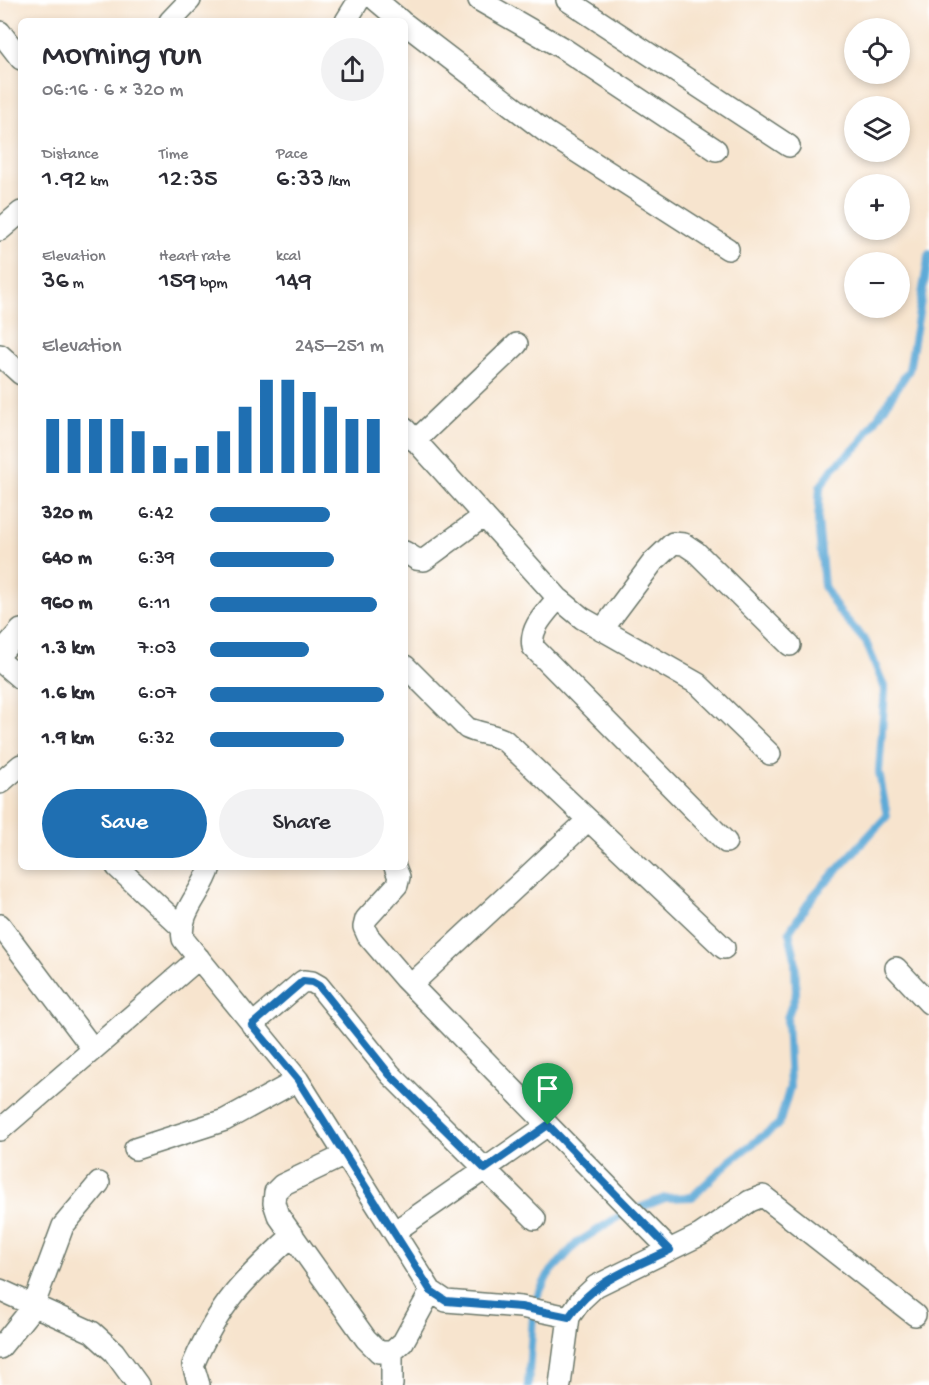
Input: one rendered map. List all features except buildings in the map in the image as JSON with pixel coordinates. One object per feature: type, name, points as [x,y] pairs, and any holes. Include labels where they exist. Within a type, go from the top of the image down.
[{"type":"street","points":[[173,18],[190,0]]},
{"type":"street","points":[[348,18],[359,0]]},
{"type":"street","points":[[376,0],[397,18]]},
{"type":"street","points":[[479,0],[564,49],[716,150]]},
{"type":"street","points":[[567,0],[789,146]]},
{"type":"street","points":[[408,26],[546,132],[728,249]]},
{"type":"street","points":[[0,32],[18,55]]},
{"type":"street","points":[[0,230],[18,215]]},
{"type":"street","points":[[517,344],[410,435],[558,598],[602,630],[698,684],[770,754]]},
{"type":"street","points":[[0,355],[18,371]]},
{"type":"street","points":[[408,554],[416,559],[424,560],[484,516]]},
{"type":"street","points":[[602,630],[653,562],[673,543],[684,544],[696,552],[790,645]]},
{"type":"street","points":[[558,598],[535,628],[531,638],[533,647],[726,842]]},
{"type":"street","points":[[0,654],[18,633]]},
{"type":"street","points":[[0,661],[18,676]]},
{"type":"street","points":[[408,669],[467,728],[476,732],[489,732],[504,740],[724,948]]},
{"type":"street","points":[[411,985],[588,820]]},
{"type":"street","points":[[120,870],[181,927]]},
{"type":"street","points":[[209,870],[181,927],[183,939],[298,1080],[431,1291],[446,1301],[521,1307],[561,1315],[596,1286],[700,1235],[750,1201],[763,1196],[915,1315]]},
{"type":"street","points":[[396,870],[399,877],[397,885],[366,919],[364,927],[368,936],[411,985],[670,1250]]},
{"type":"street","points":[[0,925],[93,1049]]},
{"type":"street","points":[[0,1130],[199,958]]},
{"type":"street","points":[[896,968],[929,1003]]},
{"type":"street","points":[[252,1025],[294,987],[303,981],[312,982],[339,1009],[390,1075],[535,1219]]},
{"type":"street","points":[[135,1149],[225,1120],[298,1080]]},
{"type":"street","points":[[394,1232],[548,1125]]},
{"type":"street","points":[[345,1155],[282,1185],[275,1192],[274,1203],[278,1215],[366,1339],[379,1352],[392,1352],[403,1342],[431,1291]]},
{"type":"street","points":[[0,1348],[33,1307],[63,1226],[99,1183]]},
{"type":"street","points":[[199,1385],[193,1365],[203,1341],[228,1299],[245,1278],[292,1235]]},
{"type":"street","points":[[0,1290],[92,1332],[114,1352],[138,1385]]},
{"type":"street","points":[[560,1385],[561,1315]]},
{"type":"street","points":[[392,1352],[392,1385]]},
{"type":"waterway","points":[[528,1385],[534,1303],[548,1275],[577,1243],[621,1215],[665,1198],[692,1197],[731,1160],[779,1124],[790,1087],[787,1018],[796,993],[795,958],[789,932],[813,896],[887,816],[879,772],[885,689],[866,642],[838,610],[824,586],[818,521],[820,487],[834,467],[860,444],[909,370],[929,254]]},
{"type":"route","points":[[303,981],[319,986],[390,1075],[485,1169],[548,1125],[670,1250],[596,1286],[581,1300],[569,1317],[521,1307],[446,1301],[438,1298],[431,1291],[298,1080],[252,1025],[303,981]]}]
